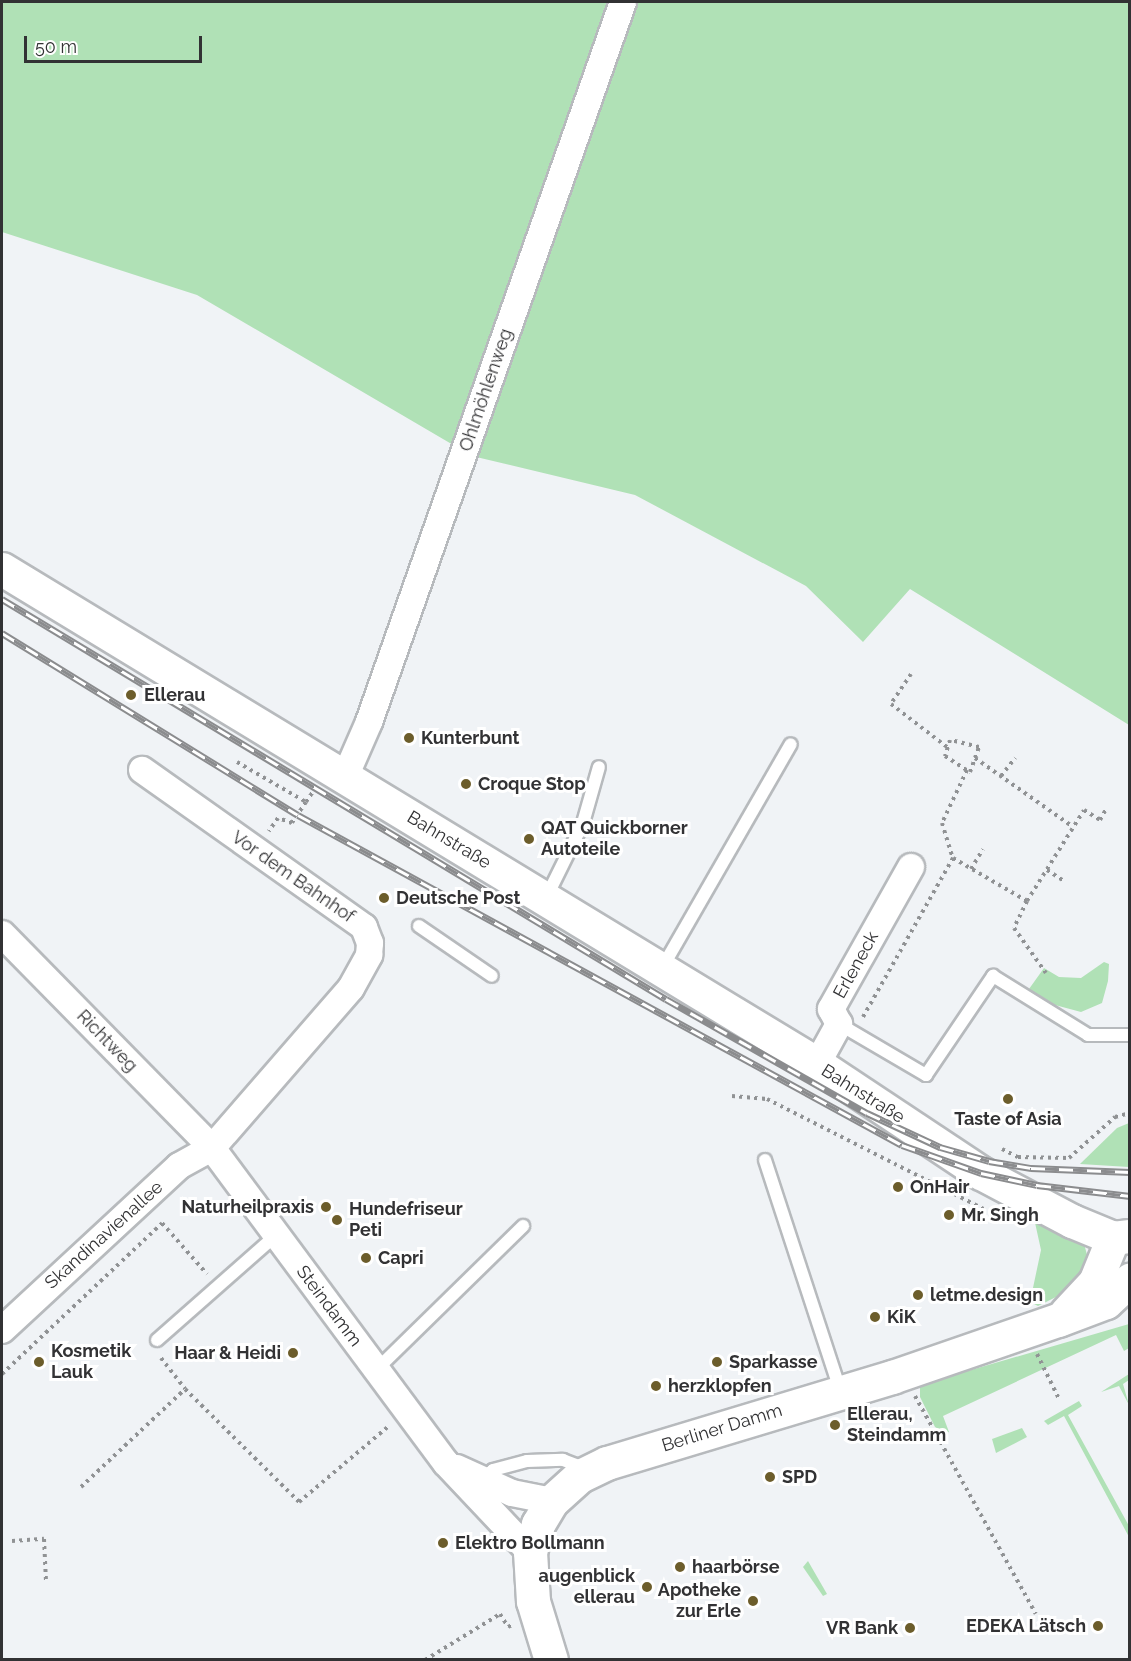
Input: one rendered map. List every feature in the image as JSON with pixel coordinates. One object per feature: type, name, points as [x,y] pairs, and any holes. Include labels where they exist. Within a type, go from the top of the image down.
[{"type":"main road","name":"Bahnstraße","points":[[2,569],[662,969],[925,1133],[1126,1229]]},
{"type":"main road","name":"Berliner Damm","points":[[1044,1324],[1095,1282],[1126,1229]]},
{"type":"main road","name":"Berliner Damm","points":[[550,1659],[533,1601],[530,1552],[538,1524],[552,1501],[591,1471],[672,1442],[841,1393],[1044,1324],[1106,1302],[1130,1280]]},
{"type":"main road","points":[[1044,1324],[1130,1304]]},
{"type":"street","name":"Ohlmöhlenweg","points":[[345,777],[373,711],[623,2]]},
{"type":"street","name":"Vor dem Bahnhof","points":[[142,770],[364,927],[370,943],[369,955],[351,988],[212,1148]]},
{"type":"street","name":"Erleneck","points":[[817,1064],[849,1023],[831,1009],[911,867]]},
{"type":"street","name":"Richtweg","points":[[2,934],[212,1148]]},
{"type":"street","name":"Steindamm","points":[[212,1148],[446,1463],[480,1488],[530,1552]]},
{"type":"street","name":"Skandinavienallee","points":[[2,1330],[179,1166],[212,1148]]},
{"type":"street","name":"Steindamm","points":[[480,1488],[552,1501]]},
{"type":"lane","points":[[662,969],[791,744]]},
{"type":"lane","points":[[545,899],[583,823],[599,767]]},
{"type":"lane","points":[[419,926],[492,976]]},
{"type":"lane","points":[[849,1023],[926,1076],[993,976],[1088,1035],[1130,1035]]},
{"type":"lane","points":[[765,1160],[841,1393]]},
{"type":"lane","points":[[376,1370],[523,1226]]},
{"type":"lane","points":[[157,1340],[276,1235]]},
{"type":"lane","points":[[480,1488],[493,1470],[527,1461],[563,1460],[591,1471]]},
{"type":"path","points":[[910,674],[891,704],[947,747]]},
{"type":"path","points":[[967,770],[945,756],[950,740],[979,747],[942,823],[953,858],[1027,901]]},
{"type":"path","points":[[975,758],[1073,827]]},
{"type":"path","points":[[1001,776],[1015,758]]},
{"type":"path","points":[[237,762],[306,802],[292,823],[278,818],[256,851]]},
{"type":"path","points":[[1046,973],[1014,928],[1027,901],[1084,810],[1100,819],[1106,809]]},
{"type":"path","points":[[971,869],[983,849]]},
{"type":"path","points":[[849,1023],[953,858]]},
{"type":"path","points":[[1047,870],[1064,881]]},
{"type":"path","points":[[732,1096],[767,1099],[987,1211]]},
{"type":"path","points":[[995,1146],[1018,1157],[1069,1158],[1115,1117],[1130,1113]]},
{"type":"path","points":[[2,1374],[162,1223],[218,1286]]},
{"type":"path","points":[[84,1286],[89,1292]]},
{"type":"path","points":[[1044,1324],[1037,1356],[1059,1399]]},
{"type":"path","points":[[168,1352],[159,1360],[185,1389],[299,1502],[407,1410]]},
{"type":"path","points":[[81,1487],[185,1389]]},
{"type":"path","points":[[914,1392],[1036,1614]]},
{"type":"path","points":[[12,1541],[44,1539],[46,1581]]},
{"type":"path","points":[[425,1659],[500,1614]]},
{"type":"green space","points":[[2,2],[1129,2],[1129,725],[910,589],[863,642],[806,586],[635,495],[472,456],[197,295],[2,232]]},
{"type":"green space","points":[[1104,962],[1109,964],[1108,981],[1102,1003],[1081,1012],[1055,1005],[1029,989],[1044,968],[1059,977],[1081,978]]},
{"type":"green space","points":[[1129,1123],[1129,1167],[1080,1164],[1117,1128]]},
{"type":"green space","points":[[1032,1209],[1083,1240],[1089,1262],[1070,1290],[1038,1306],[1030,1302],[1041,1250]]},
{"type":"green space","points":[[1129,1324],[1129,1348],[1124,1351],[1116,1335],[943,1416],[949,1432],[946,1433],[935,1427],[920,1397],[920,1386],[930,1382]]},
{"type":"green space","points":[[1129,1374],[1129,1380],[1123,1384],[1129,1405],[1119,1386],[1101,1392]]},
{"type":"green space","points":[[1079,1401],[1082,1406],[1068,1415],[1129,1526],[1129,1537],[1064,1416],[1048,1425],[1044,1421]]},
{"type":"green space","points":[[1022,1428],[1027,1437],[996,1453],[992,1439]]},
{"type":"green space","points":[[808,1561],[827,1594],[823,1596],[803,1567]]},
{"type":"railway","points":[[2,599],[666,999],[867,1113],[940,1147],[989,1161],[1031,1168],[1130,1172]]},
{"type":"railway","points":[[2,633],[298,815],[902,1145],[981,1173],[1037,1185],[1130,1196]]},
{"type":"place","name":"Ellerau","points":[[131,695]]},
{"type":"place","name":"Kunterbunt","points":[[409,738]]},
{"type":"place","name":"Croque Stop","points":[[466,784]]},
{"type":"place","name":"QAT Quickborner Autoteile","points":[[529,839]]},
{"type":"place","name":"Deutsche Post","points":[[384,898]]},
{"type":"place","name":"Taste of Asia","points":[[1008,1099]]},
{"type":"place","name":"OnHair","points":[[898,1187]]},
{"type":"place","name":"Naturheilpraxis","points":[[326,1207]]},
{"type":"place","name":"Mr. Singh","points":[[949,1215]]},
{"type":"place","name":"Hundefriseur Peti","points":[[337,1220]]},
{"type":"place","name":"Capri","points":[[366,1258]]},
{"type":"place","name":"letme.design","points":[[918,1295]]},
{"type":"place","name":"KiK","points":[[875,1317]]},
{"type":"place","name":"Haar & Heidi","points":[[293,1353]]},
{"type":"place","name":"Kosmetik Lauk","points":[[39,1362]]},
{"type":"place","name":"Sparkasse","points":[[717,1362]]},
{"type":"place","name":"herzklopfen","points":[[656,1386]]},
{"type":"place","name":"Ellerau, Steindamm","points":[[835,1425]]},
{"type":"place","name":"SPD","points":[[770,1477]]},
{"type":"place","name":"Elektro Bollmann","points":[[443,1543]]},
{"type":"place","name":"haarbörse","points":[[680,1567]]},
{"type":"place","name":"augenblick ellerau","points":[[647,1587]]},
{"type":"place","name":"Apotheke zur Erle","points":[[753,1601]]},
{"type":"place","name":"EDEKA Lätsch","points":[[1098,1626]]},
{"type":"place","name":"VR Bank","points":[[910,1628]]}]
